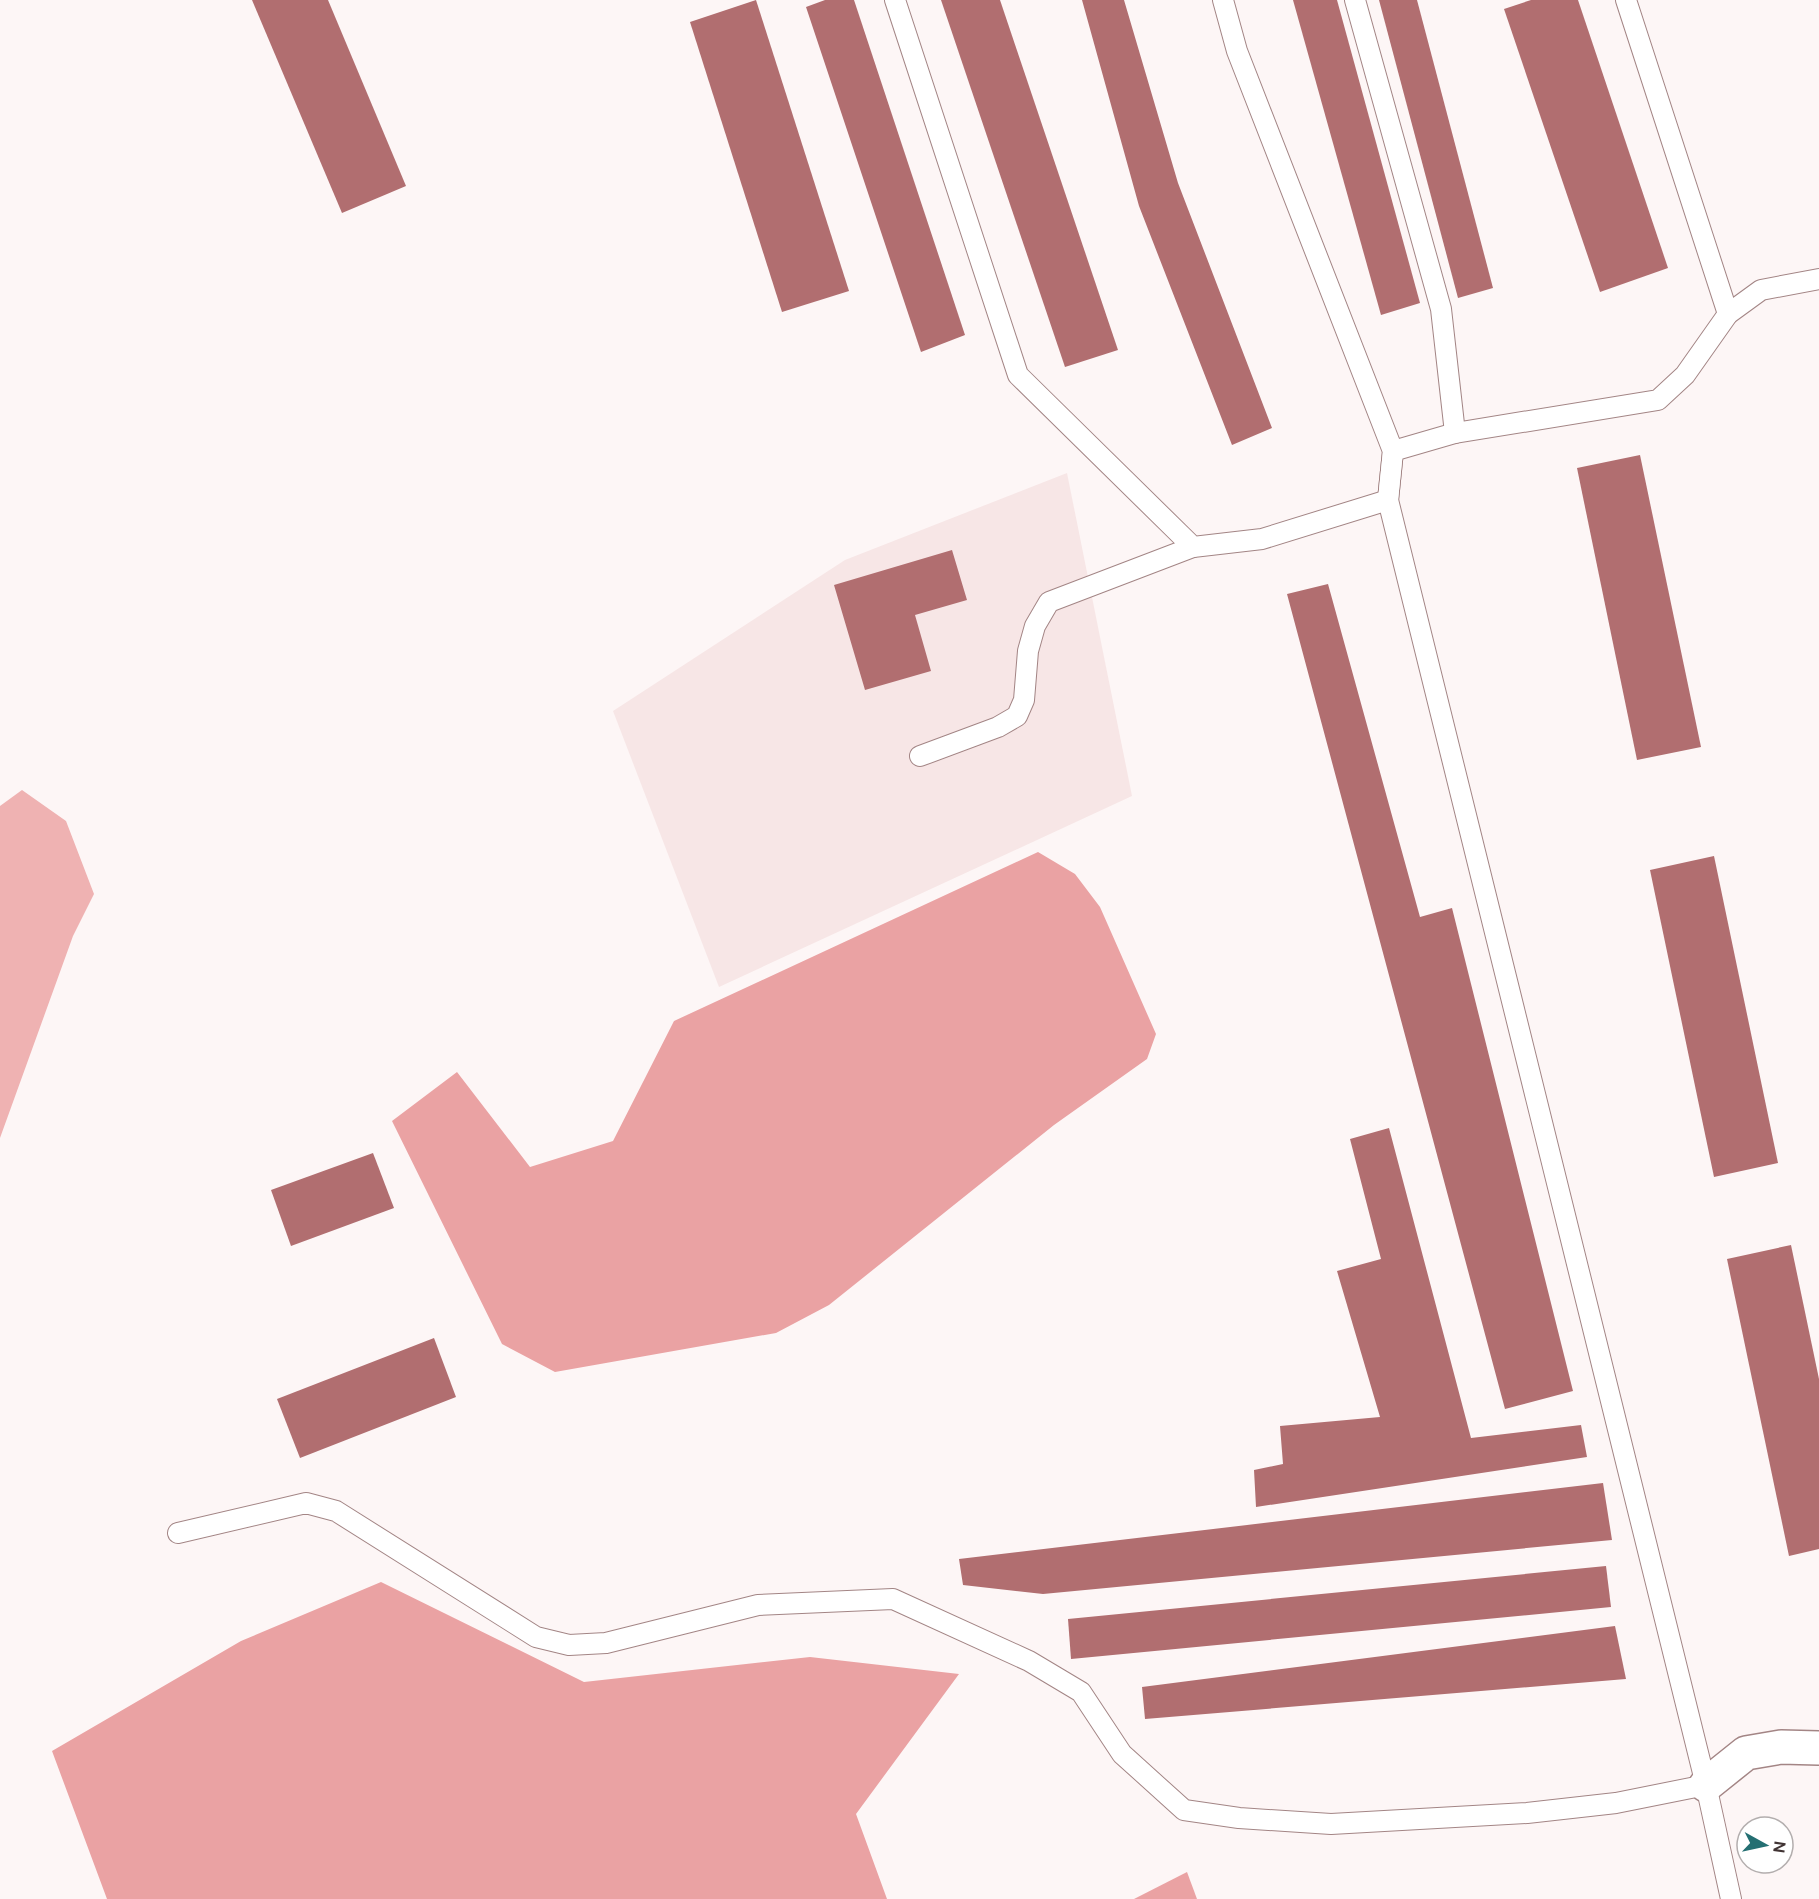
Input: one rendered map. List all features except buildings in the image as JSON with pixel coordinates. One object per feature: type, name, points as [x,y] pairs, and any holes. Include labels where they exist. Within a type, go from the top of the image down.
[{"type":"street","points":[[1706,1785],[1746,1753],[1781,1747],[1819,1748]]},
{"type":"lane","points":[[895,0],[1018,375],[1193,547]]},
{"type":"lane","points":[[1223,0],[1237,51],[1393,451],[1388,500],[1706,1785],[1731,1899]]},
{"type":"lane","points":[[1355,0],[1441,309],[1455,433]]},
{"type":"lane","points":[[1626,0],[1728,314]]},
{"type":"lane","points":[[1393,451],[1455,433],[1658,400],[1685,375],[1728,314],[1761,290],[1819,279]]},
{"type":"lane","points":[[920,756],[998,728],[1017,716],[1024,699],[1028,651],[1035,626],[1049,602],[1193,547],[1262,538],[1388,500]]},
{"type":"lane","points":[[178,1533],[306,1503],[336,1511],[536,1637],[569,1645],[606,1643],[758,1605],[893,1599],[1029,1661],[1081,1692],[1122,1754],[1184,1810],[1239,1818],[1331,1824],[1527,1813],[1616,1803],[1706,1785]]},
{"type":"shaded area","points":[[1067,473],[1132,796],[719,987],[613,711],[845,560]]},
{"type":"shaded area","points":[[22,790],[66,821],[94,894],[73,936],[0,1138],[0,806]]},
{"type":"shaded area","points":[[1038,852],[1075,874],[1100,907],[1156,1034],[1147,1059],[1054,1125],[829,1305],[776,1333],[555,1372],[502,1344],[392,1121],[457,1072],[530,1167],[613,1141],[674,1021]]},
{"type":"shaded area","points":[[381,1582],[584,1682],[810,1657],[959,1674],[856,1814],[887,1899],[107,1899],[52,1751],[241,1641]]},
{"type":"shaded area","points":[[1187,1872],[1197,1899],[1134,1899]]}]
